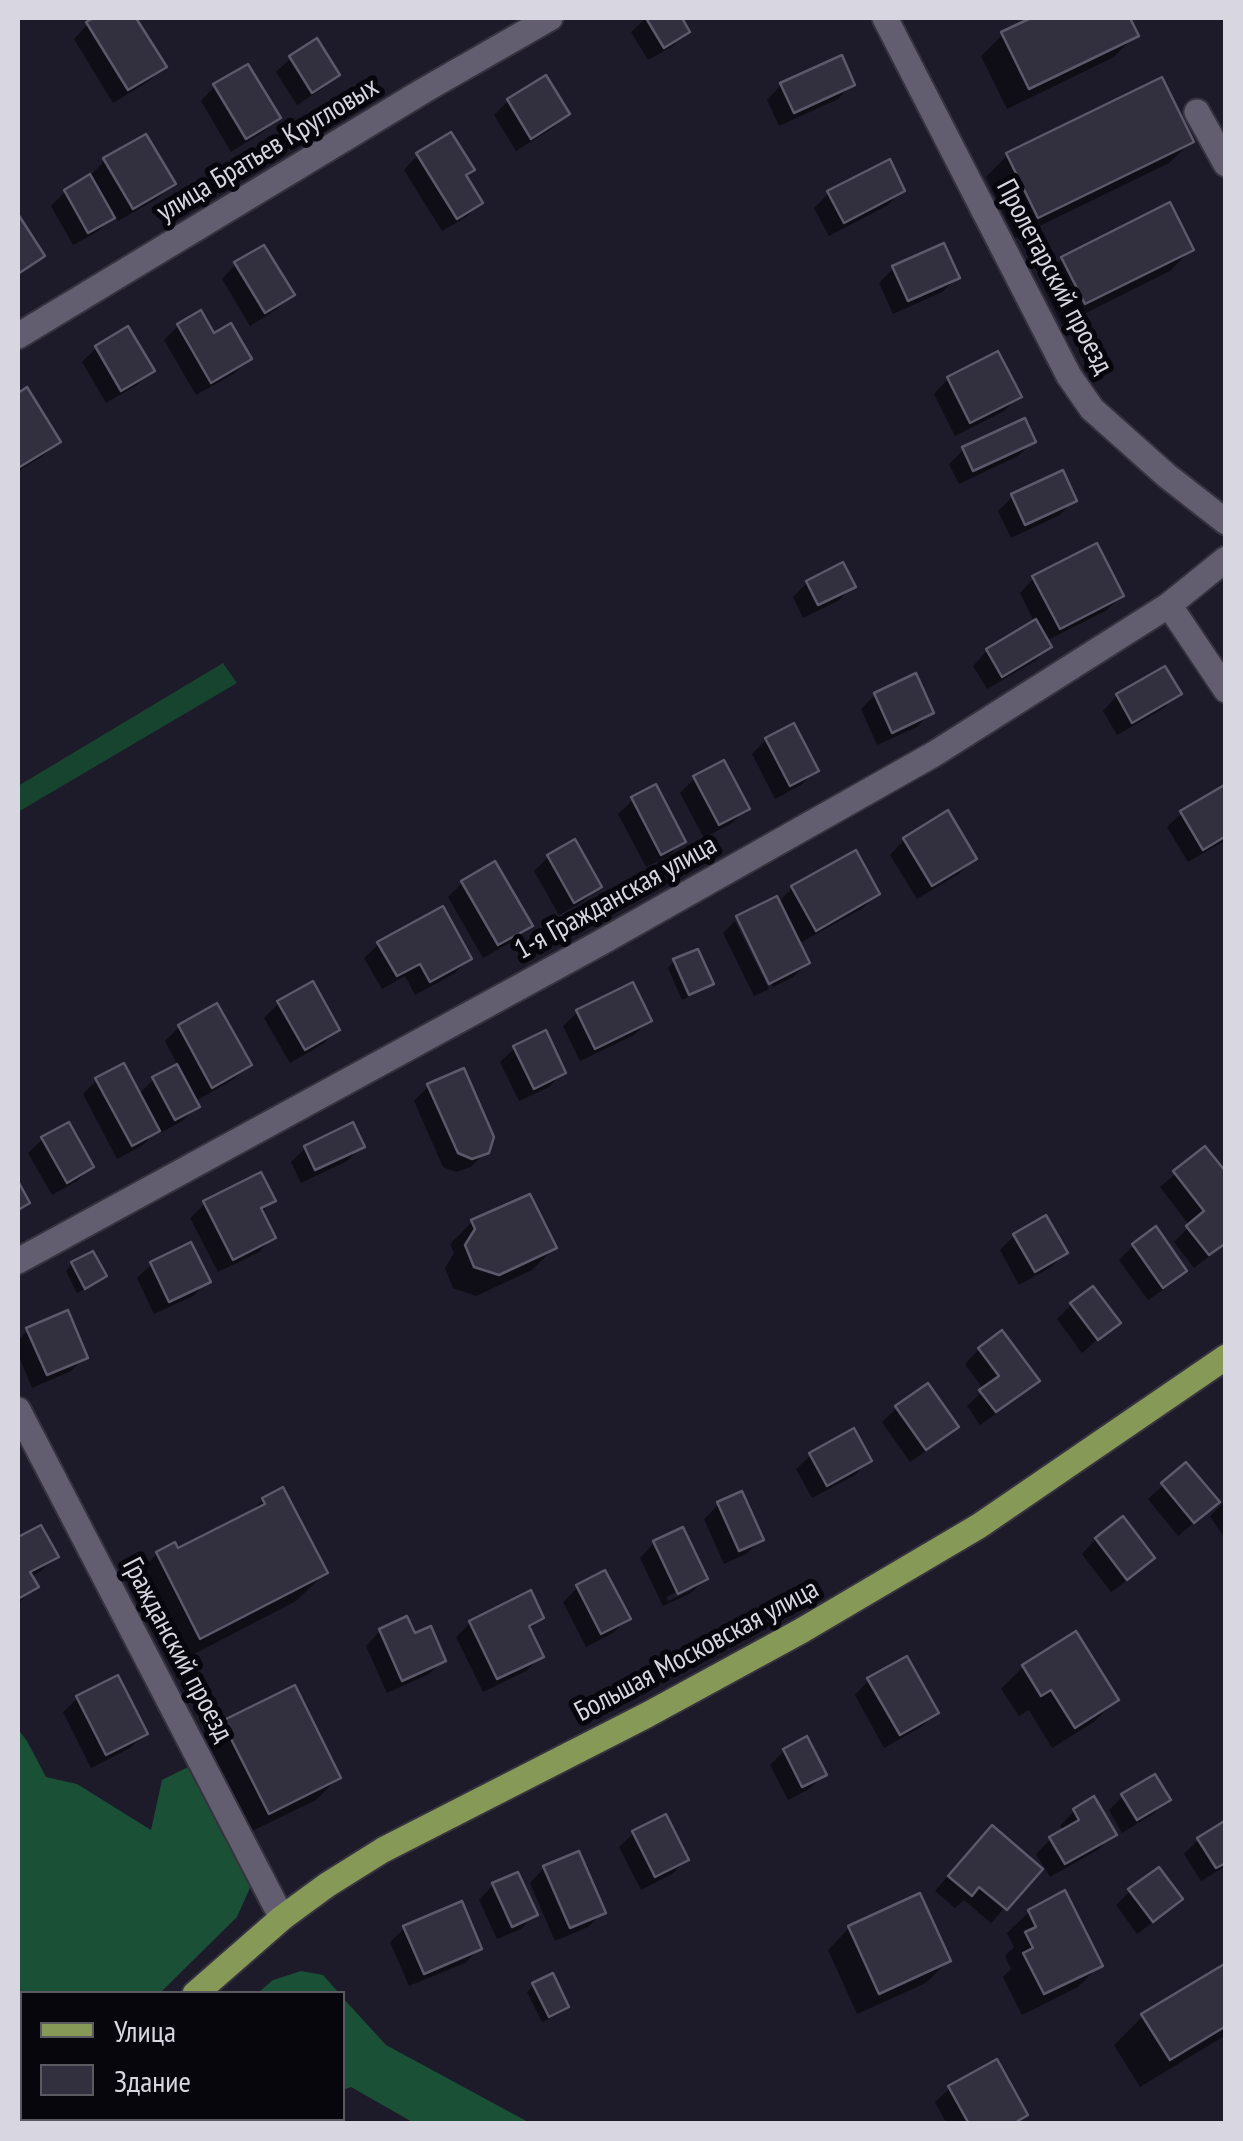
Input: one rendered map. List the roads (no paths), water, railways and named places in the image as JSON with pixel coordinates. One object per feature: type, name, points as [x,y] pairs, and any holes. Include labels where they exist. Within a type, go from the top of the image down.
[{"type":"main road","name":"Большая Московская улица","points":[[199,1991],[282,1918],[383,1850],[801,1631],[963,1535],[1226,1357]]},
{"type":"street","name":"улица Братьев Кругловых","points":[[18,336],[550,18]]},
{"type":"street","name":"Пролетарский проезд","points":[[885,18],[1069,376],[1092,409],[1226,522]]},
{"type":"street","points":[[1197,112],[1226,164]]},
{"type":"street","name":"1-я Гражданская улица","points":[[18,1261],[600,943],[934,754],[1169,605],[1226,559]]},
{"type":"street","points":[[1169,605],[1226,690]]},
{"type":"street","name":"Гражданский проезд","points":[[18,1410],[282,1918]]},
{"type":"water","points":[[18,2013],[20,2121],[74,2123],[18,2123]]}]
